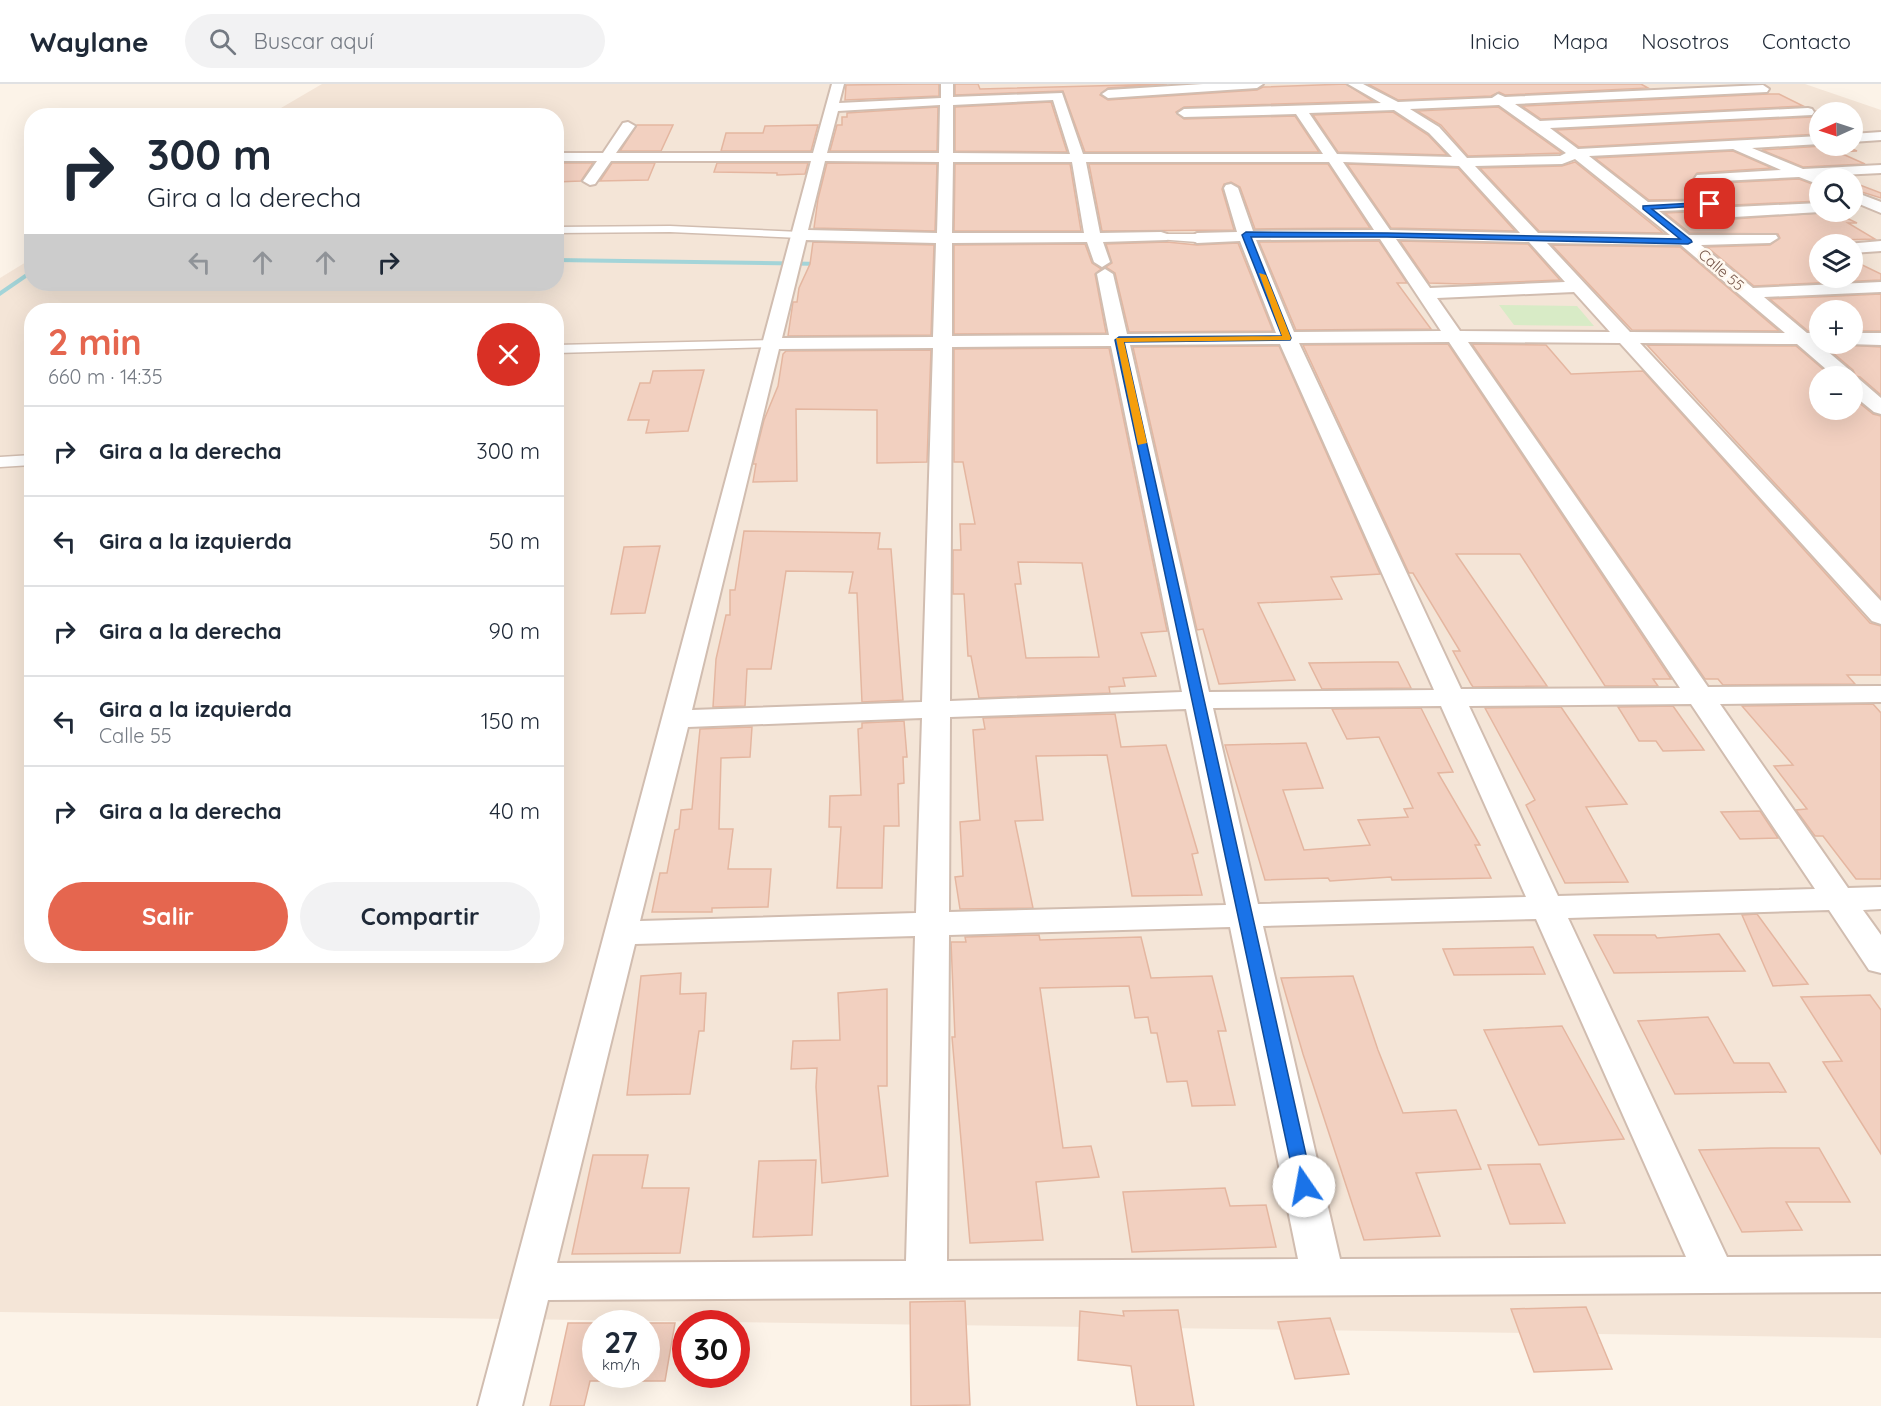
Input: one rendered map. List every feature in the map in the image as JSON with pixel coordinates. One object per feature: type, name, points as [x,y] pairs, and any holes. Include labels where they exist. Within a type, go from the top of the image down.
[{"type":"street","points":[[500,1406],[838,84]]},
{"type":"street","points":[[926,1280],[947,84]]},
{"type":"street","points":[[1108,94],[1257,84]]},
{"type":"street","points":[[1354,84],[1397,106],[1434,130],[1881,616]]},
{"type":"street","points":[[1215,158],[1184,113],[1397,106],[1763,89],[1751,84]]},
{"type":"street","name":"Calle 55","points":[[1486,90],[1577,153],[1688,242],[1747,293],[1809,338]]},
{"type":"street","points":[[1635,95],[1707,132],[1809,177]]},
{"type":"street","points":[[832,107],[1058,96],[1078,158],[1093,237],[1103,268],[1323,1277]]},
{"type":"street","points":[[1300,110],[1881,961]]},
{"type":"street","points":[[1538,124],[1808,112]]},
{"type":"street","points":[[590,181],[628,126]]},
{"type":"street","points":[[1863,137],[1881,136]]},
{"type":"street","points":[[564,157],[1186,157],[1465,162],[1562,160],[1577,153],[1809,141]]},
{"type":"street","points":[[701,174],[711,157]]},
{"type":"street","points":[[1702,178],[1881,169]]},
{"type":"street","points":[[1231,188],[1246,235],[1287,338],[1714,1274]]},
{"type":"street","points":[[1863,199],[1878,205]]},
{"type":"street","points":[[1645,207],[1710,204]]},
{"type":"street","points":[[1863,206],[1878,205]]},
{"type":"street","points":[[1734,212],[1809,208]]},
{"type":"street","points":[[564,230],[670,229],[945,238],[1387,235],[1688,242],[1770,238]]},
{"type":"street","points":[[1863,247],[1881,246]]},
{"type":"street","points":[[1425,292],[1579,287]]},
{"type":"street","points":[[1747,293],[1881,287]]},
{"type":"street","points":[[564,349],[772,344],[1455,336],[1809,339]]},
{"type":"street","points":[[1863,339],[1881,339]]},
{"type":"street","name":"Calle 55","points":[[1824,354],[1836,366]]},
{"type":"street","points":[[1863,392],[1881,408]]},
{"type":"street","points":[[0,462],[24,460]]},
{"type":"street","points":[[676,719],[1197,700],[1881,694]]},
{"type":"street","points":[[621,933],[1881,898]]},
{"type":"street","points":[[532,1282],[1881,1274]]},
{"type":"shaded area","points":[[322,84],[1805,84],[1858,102],[1809,102],[1809,156],[1863,156],[1863,104],[1881,110],[1881,1338],[750,1322],[750,1310],[672,1310],[672,1321],[660,1321],[660,1310],[582,1310],[582,1320],[0,1312],[0,278],[24,263],[24,291],[564,291],[564,108],[281,108]]},
{"type":"green space","points":[[1499,305],[1577,306],[1594,326],[1514,325]]},
{"type":"building","points":[[939,84],[939,96],[845,100],[846,85]]},
{"type":"building","points":[[955,84],[978,84],[980,89],[1167,84],[1108,88],[1100,95],[1108,100],[1257,90],[1263,87],[1346,84],[1373,101],[1184,107],[1176,112],[1184,119],[1295,116],[1319,152],[1085,152],[1063,91],[955,95]]},
{"type":"building","points":[[1368,84],[1641,84],[1648,88],[1505,95],[1499,92],[1491,96],[1398,100]]},
{"type":"building","points":[[1779,94],[1803,106],[1541,119],[1522,106]]},
{"type":"building","points":[[1051,102],[1067,152],[955,151],[955,107]]},
{"type":"building","points":[[938,107],[937,151],[830,151],[837,125],[842,125],[842,117],[847,117],[847,113]]},
{"type":"building","points":[[1498,107],[1562,153],[1468,156],[1441,125],[1417,111]]},
{"type":"building","points":[[1393,112],[1428,135],[1447,155],[1338,152],[1313,115]]},
{"type":"building","points":[[1809,117],[1809,135],[1579,147],[1556,130]]},
{"type":"building","points":[[637,125],[673,125],[661,151],[620,151]]},
{"type":"building","points":[[818,125],[811,151],[721,151],[726,133],[763,133],[765,126]]},
{"type":"building","points":[[1809,147],[1809,156],[1847,156],[1865,164],[1803,167],[1762,150]]},
{"type":"building","points":[[1733,151],[1772,168],[1697,173],[1693,179],[1702,184],[1799,179],[1809,183],[1809,202],[1734,205],[1725,210],[1725,214],[1734,219],[1809,214],[1809,222],[1855,222],[1857,223],[1848,223],[1875,239],[1863,239],[1863,234],[1809,234],[1809,283],[1754,286],[1707,247],[1770,245],[1780,238],[1778,234],[1690,233],[1665,213],[1711,211],[1720,206],[1717,199],[1649,200],[1595,158]]},
{"type":"building","points":[[1575,162],[1663,233],[1539,231],[1480,168],[1562,166]]},
{"type":"building","points":[[564,163],[593,163],[581,181],[564,182]]},
{"type":"building","points":[[612,163],[655,163],[648,180],[600,181]]},
{"type":"building","points":[[717,163],[808,163],[805,174],[777,175],[777,173],[714,172]]},
{"type":"building","points":[[827,163],[937,164],[935,231],[814,228]]},
{"type":"building","points":[[955,164],[1070,164],[1081,231],[954,231]]},
{"type":"building","points":[[1089,164],[1328,164],[1370,228],[1255,229],[1240,187],[1231,182],[1224,184],[1222,189],[1234,230],[1102,231]]},
{"type":"building","points":[[1347,164],[1458,168],[1515,231],[1391,228]]},
{"type":"building","points":[[1863,186],[1881,193],[1881,198],[1863,192]]},
{"type":"building","points":[[1379,241],[1407,283],[1397,283],[1431,329],[1296,330],[1259,242]]},
{"type":"building","points":[[1400,241],[1528,244],[1560,280],[1429,283]]},
{"type":"building","points":[[813,242],[934,245],[931,335],[788,336],[793,302],[797,302],[799,288],[810,264]]},
{"type":"building","points":[[1167,242],[1197,245],[1238,243],[1273,331],[1129,332],[1115,273],[1106,267],[1112,263],[1106,244]]},
{"type":"building","points":[[1085,244],[1092,263],[1101,269],[1095,274],[1106,333],[954,334],[954,245]]},
{"type":"building","points":[[1552,245],[1680,247],[1779,331],[1632,330]]},
{"type":"building","points":[[1863,265],[1881,274],[1881,280],[1863,281]]},
{"type":"building","points":[[1881,294],[1881,331],[1863,331],[1863,300],[1809,300],[1808,331],[1770,299]]},
{"type":"building","points":[[1448,344],[1671,679],[1653,679],[1658,686],[1605,686],[1520,554],[1456,554],[1547,686],[1473,687],[1471,684],[1453,651],[1460,651],[1413,573],[1409,573],[1303,345]]},
{"type":"building","points":[[1472,344],[1546,345],[1571,374],[1643,371],[1870,623],[1881,626],[1881,675],[1847,675],[1855,684],[1723,685],[1718,679],[1705,679]]},
{"type":"building","points":[[1647,345],[1796,346],[1819,366],[1809,366],[1809,420],[1863,420],[1863,406],[1873,414],[1881,416],[1881,598]]},
{"type":"building","points":[[1279,346],[1380,574],[1331,577],[1342,599],[1258,603],[1295,680],[1219,684],[1203,629],[1197,630],[1133,347]]},
{"type":"building","points":[[1863,346],[1881,347],[1881,395],[1863,380],[1863,366],[1848,366],[1834,354],[1863,354]]},
{"type":"building","points":[[1109,348],[1167,631],[1141,633],[1156,676],[1123,678],[1125,686],[1109,687],[1110,693],[979,698],[971,656],[968,656],[964,594],[953,594],[953,550],[961,550],[960,524],[975,524],[963,462],[954,462],[954,349]],"holes":[[[1018,562],[1082,563],[1099,657],[1026,658],[1015,584],[1021,584]]]},
{"type":"building","points":[[931,350],[927,462],[877,463],[877,410],[796,409],[797,481],[753,482],[756,464],[753,464],[764,420],[778,386],[783,354],[786,351]]},
{"type":"building","points":[[704,370],[688,431],[646,433],[649,420],[628,420],[640,383],[650,383],[653,371]]},
{"type":"building","points":[[744,531],[880,533],[878,549],[891,549],[903,700],[862,702],[857,593],[849,593],[853,572],[786,571],[771,669],[747,669],[745,706],[713,707],[716,659],[726,615],[730,615],[730,590],[735,590]]},
{"type":"building","points":[[660,546],[645,613],[611,614],[624,547]]},
{"type":"building","points":[[1398,662],[1411,688],[1322,689],[1309,663]]},
{"type":"building","points":[[1873,704],[1881,713],[1881,879],[1856,879],[1823,836],[1815,836],[1796,810],[1807,809],[1774,766],[1793,765],[1742,706]]},
{"type":"building","points":[[1673,706],[1704,750],[1663,751],[1656,741],[1639,741],[1618,707]]},
{"type":"building","points":[[1561,707],[1627,804],[1586,807],[1628,882],[1565,883],[1526,805],[1535,800],[1485,708]]},
{"type":"building","points":[[1421,708],[1453,772],[1438,773],[1480,845],[1475,845],[1491,878],[1392,880],[1391,877],[1330,881],[1328,878],[1265,880],[1225,745],[1306,743],[1323,788],[1283,790],[1304,850],[1370,845],[1358,820],[1408,817],[1404,809],[1413,808],[1379,737],[1347,739],[1332,709]]},
{"type":"building","points":[[1115,714],[1121,747],[1166,745],[1198,853],[1192,854],[1202,895],[1132,896],[1107,755],[1036,756],[1043,820],[1015,821],[1033,908],[960,909],[955,877],[963,876],[960,822],[980,820],[973,730],[985,729],[983,718]]},
{"type":"building","points":[[904,721],[907,757],[903,757],[904,783],[898,784],[899,826],[884,826],[882,888],[837,888],[841,827],[829,827],[830,796],[861,795],[858,729],[862,728],[862,723]]},
{"type":"building","points":[[752,727],[750,757],[721,758],[719,829],[733,829],[728,869],[771,869],[768,907],[712,908],[712,912],[652,912],[660,873],[667,873],[675,830],[679,829],[681,810],[692,809],[700,729]]},
{"type":"building","points":[[1760,811],[1778,838],[1740,839],[1721,812]]},
{"type":"building","points":[[1757,914],[1808,984],[1773,986],[1742,915]]},
{"type":"building","points":[[1719,934],[1745,971],[1614,973],[1594,935],[1655,935],[1657,938]]},
{"type":"building","points":[[1039,935],[1040,940],[1141,937],[1151,978],[1212,976],[1226,1031],[1218,1031],[1235,1105],[1192,1106],[1187,1081],[1167,1082],[1157,1033],[1151,1033],[1148,1017],[1135,1018],[1129,986],[1040,988],[1063,1148],[1091,1146],[1099,1177],[1036,1182],[1043,1240],[970,1243],[952,1037],[955,1037],[951,942],[966,942],[965,937]]},
{"type":"building","points":[[1533,947],[1545,974],[1454,975],[1443,949]]},
{"type":"building","points":[[681,973],[680,994],[706,993],[704,1031],[699,1031],[690,1094],[627,1095],[641,976]]},
{"type":"building","points":[[1353,976],[1378,1050],[1403,1113],[1456,1110],[1481,1169],[1416,1173],[1440,1236],[1364,1240],[1303,1054],[1281,978]]},
{"type":"building","points":[[887,989],[887,1086],[878,1086],[888,1176],[822,1183],[816,1087],[817,1068],[791,1069],[793,1041],[840,1040],[838,993]]},
{"type":"building","points":[[1870,995],[1881,1010],[1881,1154],[1823,1062],[1842,1061],[1801,997]]},
{"type":"building","points":[[1708,1017],[1734,1063],[1769,1063],[1786,1092],[1675,1094],[1638,1021]]},
{"type":"building","points":[[1562,1026],[1624,1139],[1539,1145],[1484,1030]]},
{"type":"building","points":[[1819,1148],[1850,1202],[1786,1202],[1802,1230],[1742,1232],[1699,1150]]},
{"type":"building","points":[[593,1155],[648,1155],[642,1188],[689,1188],[680,1253],[572,1254]]},
{"type":"building","points":[[816,1160],[812,1235],[753,1237],[759,1161]]},
{"type":"building","points":[[1540,1164],[1565,1223],[1510,1224],[1488,1165]]},
{"type":"building","points":[[1225,1188],[1230,1206],[1266,1205],[1276,1247],[1132,1252],[1123,1192]]},
{"type":"building","points":[[965,1301],[970,1405],[911,1406],[910,1302]]},
{"type":"building","points":[[1586,1307],[1612,1369],[1534,1372],[1511,1309]]},
{"type":"building","points":[[1178,1310],[1194,1406],[1137,1406],[1131,1366],[1078,1360],[1080,1311],[1124,1316],[1123,1311]]},
{"type":"building","points":[[1330,1318],[1349,1374],[1295,1379],[1278,1322]]},
{"type":"building","points":[[568,1323],[582,1323],[582,1388],[588,1388],[584,1406],[550,1406]]},
{"type":"building","points":[[660,1323],[672,1323],[672,1340],[665,1381],[660,1381]]},
{"type":"waterway","points":[[564,260],[825,264]]},
{"type":"waterway","points":[[0,294],[24,277]]},
{"type":"slow traffic","points":[[1142,443],[1119,340],[1287,338],[1262,275]]},
{"type":"route","points":[[1304,1186],[1119,340],[1287,338],[1246,235],[1387,235],[1688,242],[1645,207],[1710,204]]}]
